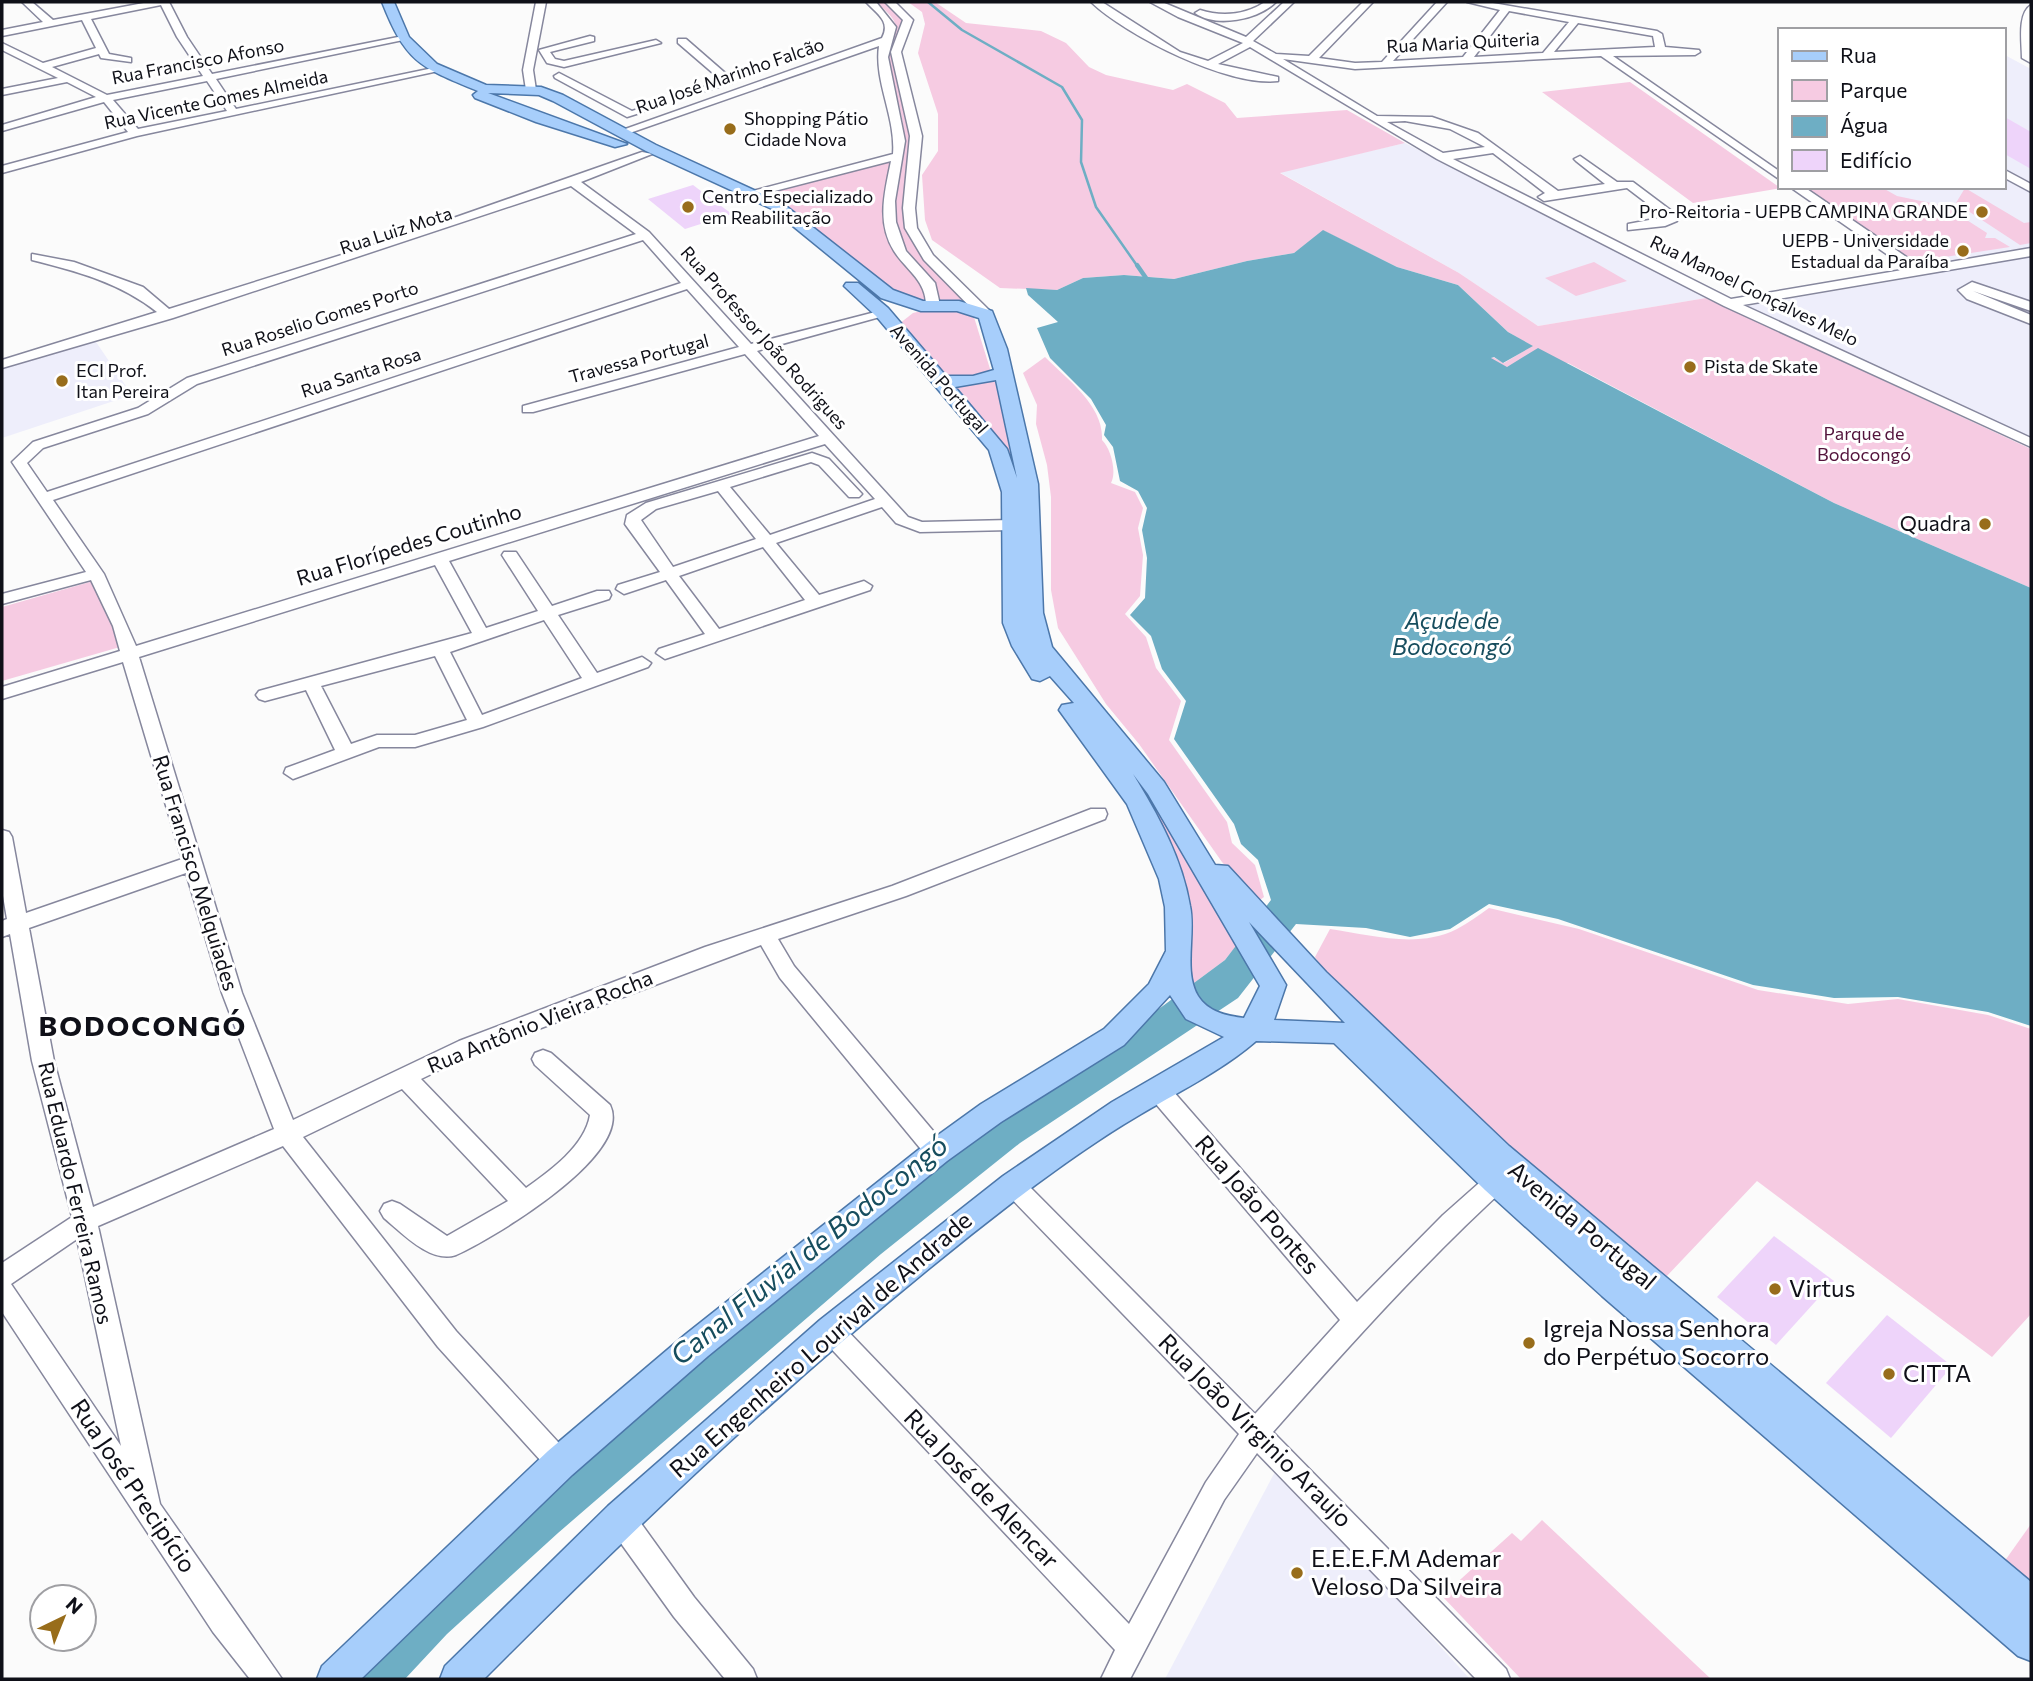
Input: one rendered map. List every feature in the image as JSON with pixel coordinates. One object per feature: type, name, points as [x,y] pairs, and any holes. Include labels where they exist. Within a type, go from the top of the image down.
[{"type":"main road","points":[[388,2],[403,39],[434,70]]},
{"type":"main road","name":"Avenida Portugal","points":[[434,70],[484,89],[548,93],[620,133],[751,193],[786,212],[878,289],[927,305],[959,306],[986,316],[1004,373],[1028,484],[1032,613],[1041,647],[1061,676],[1142,769],[1248,920],[1317,979],[1505,1175],[2031,1605]]},
{"type":"main road","name":"Avenida Portugal","points":[[434,70],[506,106],[650,156],[741,197],[776,219],[886,318],[939,382],[980,424],[998,449],[1012,492],[1014,623],[1023,646],[1039,673],[1089,732],[1146,813],[1173,880],[1179,914],[1177,953],[1180,987],[1183,999],[1192,1011],[1246,1022],[1341,1033],[1505,1175],[2031,1643]]},
{"type":"main road","points":[[506,106],[511,96],[528,90]]},
{"type":"main road","points":[[541,119],[578,108]]},
{"type":"main road","points":[[886,318],[927,305]]},
{"type":"main road","points":[[939,382],[973,381],[1004,373]]},
{"type":"main road","name":"Avenida Portugal","points":[[1246,1022],[1273,985],[1248,920]]},
{"type":"main road","points":[[335,1679],[560,1463],[697,1345],[937,1152],[991,1113],[1114,1037],[1159,991],[1177,953]]},
{"type":"main road","name":"Rua Engenheiro Lourival de Andrade","points":[[458,1679],[620,1518],[831,1331],[1013,1185],[1158,1090],[1226,1051],[1246,1022]]},
{"type":"street","points":[[27,2],[50,22]]},
{"type":"street","points":[[108,2],[118,10]]},
{"type":"street","points":[[2,33],[164,2],[182,37],[233,112]]},
{"type":"street","points":[[528,90],[529,53],[541,2]]},
{"type":"street","points":[[871,2],[891,23],[883,54],[895,103],[898,156],[889,191],[890,221],[903,255],[930,285],[927,305]]},
{"type":"street","points":[[890,2],[908,20],[897,52],[916,136],[909,208],[911,228],[928,257],[986,316]]},
{"type":"street","points":[[1096,2],[1175,54],[1208,65],[1274,79]]},
{"type":"street","name":"Rua Manoel Gonçalves Melo","points":[[1156,2],[1249,42],[1441,157],[1729,303],[2031,443]]},
{"type":"street","points":[[1208,2],[1235,16],[1264,25]]},
{"type":"street","points":[[1254,2],[1268,5]]},
{"type":"street","points":[[1208,65],[1249,42],[1289,2]]},
{"type":"street","points":[[1310,61],[1368,2]]},
{"type":"street","points":[[1384,65],[1441,2]]},
{"type":"street","points":[[1472,2],[1657,34],[1661,50]]},
{"type":"street","points":[[1197,12],[1211,19],[1235,16],[1268,5]]},
{"type":"street","points":[[1466,60],[1507,8]]},
{"type":"street","points":[[2031,8],[2027,58],[2031,61]]},
{"type":"street","points":[[85,16],[107,58],[127,60]]},
{"type":"street","points":[[1546,56],[1576,20]]},
{"type":"street","name":"Rua Francisco Afonso","points":[[2,128],[106,98],[403,39]]},
{"type":"street","points":[[529,53],[590,39]]},
{"type":"street","name":"Rua José Marinho Falcão","points":[[620,133],[888,39]]},
{"type":"street","points":[[682,41],[728,81],[696,93]]},
{"type":"street","points":[[544,50],[551,61],[564,64],[656,43]]},
{"type":"street","points":[[5,50],[106,98],[135,133]]},
{"type":"street","points":[[43,66],[101,50]]},
{"type":"street","name":"Rua Maria Quiteria","points":[[1269,53],[1346,66],[1661,50],[1695,52]]},
{"type":"street","points":[[851,51],[883,54]]},
{"type":"street","points":[[1603,53],[1776,173]]},
{"type":"street","name":"Rua Vicente Gomes Almeida","points":[[2,170],[135,133],[434,70]]},
{"type":"street","points":[[559,76],[631,115],[674,100],[691,108]]},
{"type":"street","points":[[2,92],[68,79]]},
{"type":"street","points":[[1374,119],[1411,116],[1441,121],[1468,130],[1556,196]]},
{"type":"street","points":[[1441,157],[1495,149]]},
{"type":"street","name":"Rua Luiz Mota","points":[[145,323],[190,318],[452,233],[650,156]]},
{"type":"street","points":[[751,193],[898,156]]},
{"type":"street","points":[[1580,159],[1615,186]]},
{"type":"street","points":[[2005,173],[2031,189]]},
{"type":"street","name":"Rua Luiz Mota","points":[[2,364],[145,323],[576,184]]},
{"type":"street","name":"Rua Professor João Rodrigues","points":[[576,184],[645,234],[902,520],[920,527]]},
{"type":"street","points":[[1526,200],[1633,185],[1673,218],[1665,222],[1632,227]]},
{"type":"street","points":[[1799,189],[1919,271]]},
{"type":"street","name":"Rua Roselio Gomes Porto","points":[[19,462],[38,445],[143,411],[192,381],[645,234]]},
{"type":"street","points":[[1729,303],[1919,271],[2024,250]]},
{"type":"street","points":[[36,257],[70,265],[138,290],[168,315]]},
{"type":"street","name":"Rua Santa Rosa","points":[[44,498],[690,284]]},
{"type":"street","points":[[2031,307],[1976,286],[1964,290],[1972,296],[2031,320]]},
{"type":"street","name":"Travessa Portugal","points":[[528,409],[750,350],[886,318]]},
{"type":"street","name":"Rua Florípedes Coutinho","points":[[2,693],[829,438]]},
{"type":"street","points":[[715,636],[633,524],[633,518],[651,506],[811,457],[824,462],[854,494]]},
{"type":"street","name":"Rua Francisco Melquiades","points":[[19,462],[96,574],[121,626],[190,864],[232,993],[287,1134],[447,1339],[560,1463]]},
{"type":"street","points":[[721,485],[816,601]]},
{"type":"street","points":[[624,589],[885,501]]},
{"type":"street","points":[[920,527],[1011,525]]},
{"type":"street","points":[[510,555],[593,681]]},
{"type":"street","points":[[440,559],[482,636]]},
{"type":"street","points":[[2,599],[96,574]]},
{"type":"street","points":[[666,653],[863,586]]},
{"type":"street","points":[[265,695],[440,649],[603,595]]},
{"type":"street","points":[[440,649],[477,723]]},
{"type":"street","points":[[293,773],[377,741],[415,741],[477,723],[642,663]]},
{"type":"street","points":[[310,683],[346,753]]},
{"type":"street","name":"Rua Antônio Vieira Rocha","points":[[2,1276],[85,1221],[287,1134],[405,1077],[529,1022],[899,891],[1098,814]]},
{"type":"street","name":"Rua Eduardo Ferreira Ramos","points":[[2,837],[10,926],[85,1221],[147,1507]]},
{"type":"street","points":[[10,926],[190,864]]},
{"type":"street","points":[[766,936],[787,972],[937,1152]]},
{"type":"street","points":[[392,1211],[435,1243],[448,1247],[484,1231],[524,1203],[584,1150],[604,1121],[596,1104],[543,1059]]},
{"type":"street","points":[[405,1077],[524,1203]]},
{"type":"street","name":"Rua João Pontes","points":[[1158,1090],[1356,1320]]},
{"type":"street","points":[[1115,1679],[1215,1491],[1255,1433],[1356,1320],[1505,1175]]},
{"type":"street","name":"Rua João Virginio Araujo","points":[[1013,1185],[1496,1679]]},
{"type":"street","name":"Rua José Precipício","points":[[2,1291],[223,1622],[268,1679]]},
{"type":"street","name":"Rua José de Alencar","points":[[831,1331],[1132,1647]]},
{"type":"street","points":[[620,1518],[684,1607],[743,1679]]},
{"type":"shaded area","name":"UEPB - Universidade Estadual da Paraíba","points":[[2005,55],[2031,69],[2031,437],[1746,306],[1929,275],[1802,189],[2005,189]]},
{"type":"shaded area","points":[[1405,143],[1706,298],[1538,326],[1459,273],[1279,172]]},
{"type":"shaded area","name":"ECI Prof. Itan Pereira","points":[[94,339],[132,395],[2,438],[2,367]]},
{"type":"shaded area","name":"E.E.E.F.M Ademar Veloso Da Silveira","points":[[1277,1468],[1470,1679],[1165,1679]]},
{"type":"green space","points":[[876,2],[886,2],[903,18],[893,52],[913,138],[906,227],[921,256],[970,304],[938,301],[932,282],[901,241],[896,228],[893,204],[904,128],[890,76],[886,47],[896,26],[894,20]]},
{"type":"green space","name":"Parque de Bodocongó","points":[[908,2],[935,2],[966,23],[1041,31],[1066,43],[1089,67],[1106,75],[1173,90],[1187,84],[1225,103],[1237,118],[1347,110],[1405,143],[1280,173],[1459,273],[1538,326],[1706,298],[2031,449],[2031,588],[1834,503],[1568,363],[1506,367],[1490,359],[1493,357],[1504,363],[1532,346],[1508,332],[1458,285],[1397,267],[1324,231],[1294,253],[1247,261],[1174,279],[1124,275],[1083,278],[1057,290],[1000,288],[932,240],[925,220],[922,175],[938,151],[938,114],[918,53],[925,24],[922,12]]},
{"type":"green space","points":[[1630,82],[1778,189],[1693,203],[1542,92]]},
{"type":"green space","points":[[893,159],[887,225],[928,285],[929,303],[908,299],[863,276],[758,193]]},
{"type":"green space","points":[[1803,189],[1885,189],[1897,196],[1945,206],[1987,233],[1985,238],[1995,238],[2010,247],[1912,262]]},
{"type":"green space","points":[[1967,189],[2024,223],[2031,222],[2031,243],[2020,245],[1956,203]]},
{"type":"green space","points":[[1594,262],[1627,281],[1576,296],[1545,278]]},
{"type":"green space","points":[[942,306],[973,314],[991,372],[953,380],[941,376],[899,324],[913,313]]},
{"type":"green space","points":[[1045,357],[1083,394],[1097,416],[1102,440],[1112,461],[1111,483],[1135,492],[1143,508],[1138,528],[1143,555],[1140,596],[1125,614],[1146,637],[1156,668],[1181,701],[1169,740],[1227,822],[1232,843],[1255,865],[1264,897],[1257,902],[1222,862],[1139,744],[1106,704],[1058,628],[1051,590],[1051,497],[1047,465],[1036,424],[1037,405],[1023,373]]},
{"type":"green space","points":[[999,376],[1012,423],[1031,626],[1136,765],[1240,941],[1225,960],[1190,986],[1136,783],[1026,641],[1017,491],[948,384]]},
{"type":"green space","points":[[97,580],[120,647],[2,681],[2,607]]},
{"type":"green space","points":[[1489,908],[1579,929],[1758,990],[1848,1004],[1898,999],[1988,1015],[2031,1029],[2031,1314],[1992,1357],[1757,1181],[1665,1278],[1539,1179],[1328,977],[1315,957],[1330,929],[1394,939],[1426,938],[1457,929]]},
{"type":"green space","points":[[1542,1520],[1711,1679],[1521,1679],[1442,1596],[1512,1533],[1521,1541]]},
{"type":"green space","points":[[2031,1524],[2031,1593],[1999,1569]]},
{"type":"water","name":"Açude de Bodocongó","points":[[1323,230],[1397,267],[1458,285],[1508,332],[1533,346],[1503,363],[1491,358],[1507,367],[1538,348],[1834,503],[2031,588],[2031,1026],[1988,1012],[1898,997],[1834,998],[1753,985],[1558,919],[1489,904],[1450,929],[1410,937],[1366,928],[1296,924],[1238,998],[1020,1143],[881,1254],[558,1533],[447,1634],[405,1679],[354,1679],[422,1605],[863,1221],[999,1116],[1152,1014],[1225,960],[1271,900],[1258,860],[1241,844],[1234,824],[1174,739],[1186,701],[1162,669],[1151,636],[1130,615],[1145,598],[1147,558],[1142,530],[1147,508],[1138,491],[1120,481],[1113,447],[1104,435],[1106,425],[1091,399],[1050,358],[1037,328],[1058,322],[1028,295],[1026,288],[1057,290],[1083,278],[1124,275],[1174,279],[1247,261],[1294,253]]},
{"type":"building","points":[[2005,117],[2031,132],[2031,169],[2005,154]]},
{"type":"building","name":"Centro Especializado em Reabilitação","points":[[693,185],[732,214],[685,229],[648,199]]},
{"type":"building","name":"Virtus","points":[[1774,1236],[1834,1281],[1776,1345],[1717,1297]]},
{"type":"building","name":"CITTA","points":[[1887,1315],[1952,1366],[1891,1438],[1826,1383]]},
{"type":"waterway","points":[[928,2],[962,30],[1062,87],[1082,120],[1081,162],[1096,207],[1138,267]]},
{"type":"waterway","points":[[1137,265],[1146,278]]},
{"type":"place","name":"Shopping Pátio Cidade Nova","points":[[730,129]]},
{"type":"place","name":"Centro Especializado em Reabilitação","points":[[688,207]]},
{"type":"place","name":"Pro-Reitoria - UEPB CAMPINA GRANDE","points":[[1982,212]]},
{"type":"place","name":"UEPB - Universidade Estadual da Paraíba","points":[[1963,251]]},
{"type":"place","name":"Pista de Skate","points":[[1690,367]]},
{"type":"place","name":"ECI Prof. Itan Pereira","points":[[62,381]]},
{"type":"place","name":"Quadra","points":[[1985,524]]},
{"type":"place","name":"Virtus","points":[[1775,1289]]},
{"type":"place","name":"Igreja Nossa Senhora do Perpétuo Socorro","points":[[1529,1343]]},
{"type":"place","name":"CITTA","points":[[1889,1374]]},
{"type":"place","name":"E.E.E.F.M Ademar Veloso Da Silveira","points":[[1297,1573]]},
{"type":"district","name":"BODOCONGÓ","points":[[143,1026]]},
{"type":"water label","name":"Canal Fluvial de Bodocongó","points":[[809,1250]]}]
